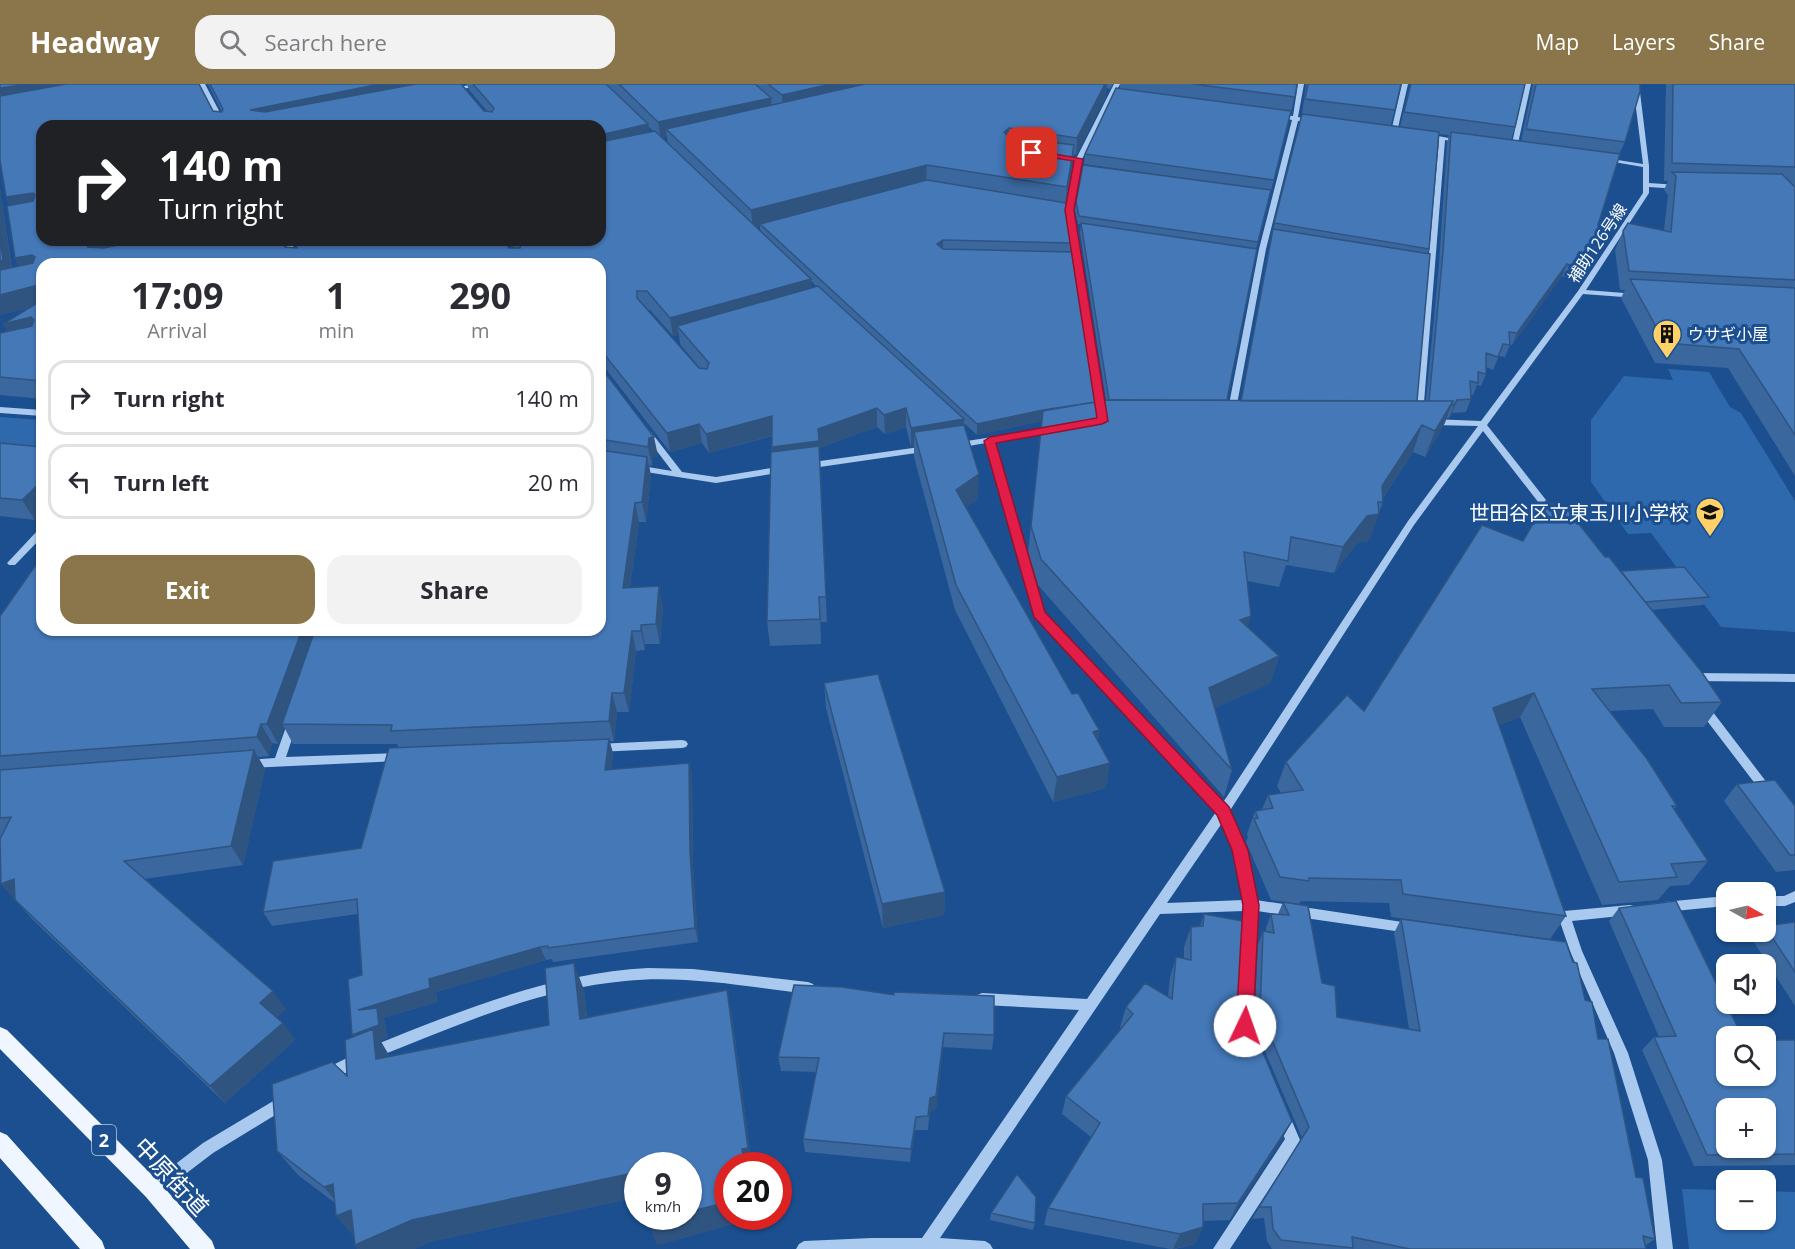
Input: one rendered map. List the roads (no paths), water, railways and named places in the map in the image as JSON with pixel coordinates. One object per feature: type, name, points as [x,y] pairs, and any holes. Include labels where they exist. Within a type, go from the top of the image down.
[{"type":"main road","name":"中原街道","points":[[0,1036],[153,1190],[204,1249]]},
{"type":"main road","points":[[0,1142],[94,1249]]},
{"type":"street","points":[[202,84],[221,120]]},
{"type":"street","points":[[438,92],[482,84]]},
{"type":"street","points":[[1102,421],[1070,210],[1077,163],[1117,84]]},
{"type":"street","points":[[1230,421],[1261,255],[1275,195],[1297,119],[1301,84]]},
{"type":"street","points":[[1394,132],[1405,84]]},
{"type":"street","points":[[1514,148],[1528,84]]},
{"type":"street","points":[[1636,84],[1648,185],[1685,187]]},
{"type":"street","points":[[461,88],[468,96]]},
{"type":"street","points":[[1102,92],[1123,95]]},
{"type":"street","points":[[1274,116],[1318,122]]},
{"type":"street","points":[[1383,130],[1403,133]]},
{"type":"street","points":[[1423,136],[1473,143]]},
{"type":"street","points":[[1418,421],[1442,139]]},
{"type":"street","points":[[1504,147],[1526,150]]},
{"type":"street","points":[[1067,158],[1088,169]]},
{"type":"street","points":[[1595,159],[1646,166]]},
{"type":"street","name":"補助126号線","points":[[925,1246],[1223,812],[1411,522],[1503,394],[1581,292],[1646,193],[1648,185]]},
{"type":"street","points":[[1263,193],[1275,195]]},
{"type":"street","points":[[1059,208],[1070,210]]},
{"type":"street","points":[[1074,228],[1085,230]]},
{"type":"street","points":[[1266,237],[1277,238]]},
{"type":"street","points":[[1250,253],[1261,255]]},
{"type":"street","points":[[1067,258],[1078,258]]},
{"type":"street","points":[[1422,262],[1433,264]]},
{"type":"street","points":[[1581,292],[1648,296]]},
{"type":"street","points":[[0,410],[36,412]]},
{"type":"street","points":[[1091,423],[1114,421]]},
{"type":"street","points":[[1218,421],[1241,421]]},
{"type":"street","points":[[1406,421],[1482,424],[1556,520]]},
{"type":"street","points":[[622,466],[716,480],[990,441],[1069,427]]},
{"type":"street","points":[[643,428],[678,474]]},
{"type":"street","points":[[968,435],[976,443]]},
{"type":"street","points":[[990,441],[1038,614],[1223,812],[1240,850],[1251,905],[1245,1026],[1249,1037]]},
{"type":"street","points":[[12,563],[36,537]]},
{"type":"street","points":[[1686,686],[1679,677],[1795,678]]},
{"type":"street","points":[[1694,696],[1773,799]]},
{"type":"street","points":[[279,762],[298,707]]},
{"type":"street","points":[[587,748],[682,744]]},
{"type":"street","points":[[233,766],[410,756]]},
{"type":"street","points":[[1776,901],[1785,901],[1795,896]]},
{"type":"street","points":[[1665,1249],[1655,1160],[1621,1053],[1570,951],[1564,916],[1716,902]]},
{"type":"street","points":[[1156,909],[1251,905],[1425,930]]},
{"type":"street","points":[[314,1084],[352,1060],[458,1019],[559,985],[626,975],[826,990]]},
{"type":"street","points":[[965,998],[1090,1005]]},
{"type":"street","points":[[153,1190],[208,1148],[295,1095]]},
{"type":"street","points":[[1221,1249],[1293,1140],[1276,1099]]},
{"type":"street","points":[[804,1249],[869,1244],[985,1249]]},
{"type":"place","name":"ウサギ小屋","points":[[1667,360]]},
{"type":"place","name":"世田谷区立東玉川小学校","points":[[1710,538]]}]
